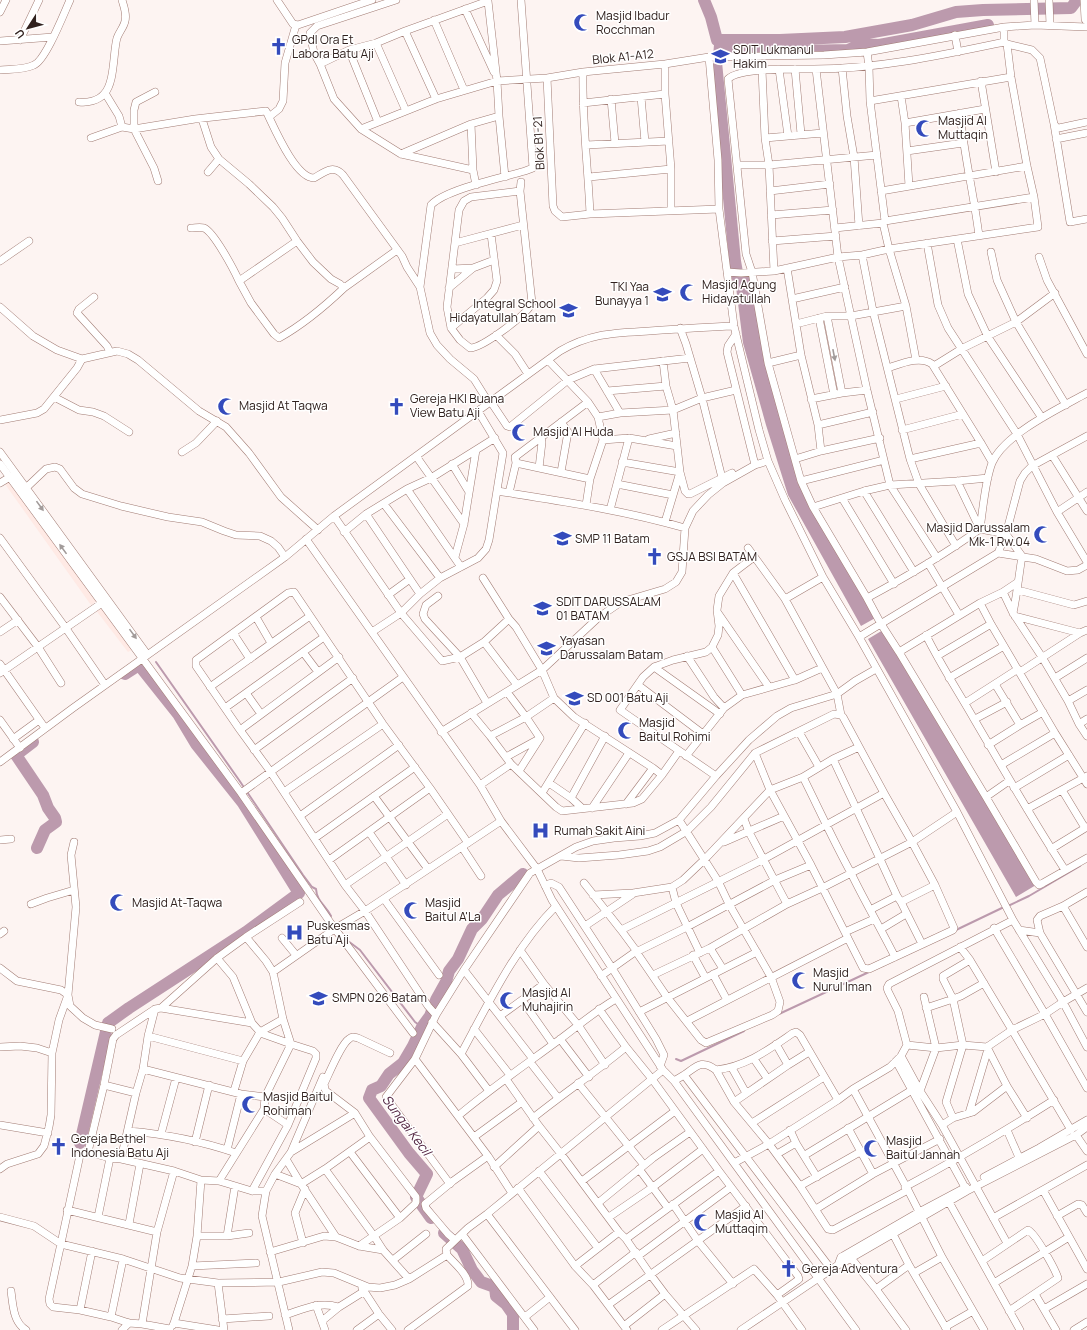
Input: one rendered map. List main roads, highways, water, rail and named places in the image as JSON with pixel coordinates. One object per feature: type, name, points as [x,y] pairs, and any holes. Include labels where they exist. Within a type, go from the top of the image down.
[{"type":"highway","points":[[1086,0],[1087,20]]},
{"type":"waterway","points":[[704,0],[711,17],[717,40],[780,40],[845,37],[912,25],[956,12],[1071,8],[1077,0]]},
{"type":"waterway","points":[[739,284],[735,261],[716,62],[719,57],[720,45],[756,52],[848,50],[862,44],[879,45],[988,25]]},
{"type":"waterway","points":[[156,662],[239,780],[303,875],[312,887],[316,889],[318,897],[331,916]]},
{"type":"waterway","points":[[80,1143],[108,1023],[246,932],[299,893],[243,803],[196,744],[178,714],[139,665],[125,674]]},
{"type":"waterway","points":[[33,742],[16,755],[43,795],[56,822],[45,830],[37,848]]},
{"type":"waterway","points":[[1008,906],[1029,896],[1080,866]]},
{"type":"waterway","name":"Sungai Kecil","points":[[431,1218],[416,1197],[427,1174],[409,1153],[369,1098],[372,1090],[381,1086],[389,1074],[403,1063],[422,1027],[430,1016],[436,1000],[446,982],[449,971],[458,959],[472,929],[482,919],[498,895],[523,874]]},
{"type":"waterway","points":[[956,930],[1004,907]]},
{"type":"waterway","points":[[348,941],[360,950],[415,1022],[422,1027]]},
{"type":"waterway","points":[[779,1014],[869,972]]},
{"type":"waterway","points":[[676,1059],[681,1061],[744,1031]]},
{"type":"waterway","name":"Sungai Kecil","points":[[444,1233],[462,1249],[472,1270],[481,1282],[495,1287],[496,1296],[506,1304],[513,1314],[513,1330]]},
{"type":"place","name":"Masjid Ibadur Rocchman","points":[[583,23]]},
{"type":"place","name":"GPdI Ora Et Labora Batu Aji","points":[[279,47]]},
{"type":"place","name":"SDIT Lukmanul Hakim","points":[[720,57]]},
{"type":"place","name":"Masjid Al Muttaqin","points":[[925,128]]},
{"type":"place","name":"Masjid Agung Hidayatullah","points":[[689,292]]},
{"type":"place","name":"TKI Yaa Bunayya 1","points":[[662,294]]},
{"type":"place","name":"Integral School Hidayatullah Batam","points":[[569,311]]},
{"type":"place","name":"Masjid At Taqwa","points":[[226,406]]},
{"type":"place","name":"Gereja HKI Buana View Batu Aji","points":[[397,406]]},
{"type":"place","name":"Masjid Al Huda","points":[[520,432]]},
{"type":"place","name":"Masjid Darussalam Mk-1 Rw.04","points":[[1043,535]]},
{"type":"place","name":"SMP 11 Batam","points":[[562,539]]},
{"type":"place","name":"GSJA BSI BATAM","points":[[654,557]]},
{"type":"place","name":"SDIT DARUSSALAM 01 BATAM","points":[[543,609]]},
{"type":"place","name":"Yayasan Darussalam Batam","points":[[547,648]]},
{"type":"place","name":"SD 001 Batu Aji","points":[[574,698]]},
{"type":"place","name":"Masjid Baitul Rohimi","points":[[626,730]]},
{"type":"place","name":"Rumah Sakit Aini","points":[[541,831]]},
{"type":"place","name":"Masjid At-Taqwa","points":[[119,903]]},
{"type":"place","name":"Masjid Baitul A'La","points":[[412,910]]},
{"type":"place","name":"Puskesmas Batu Aji","points":[[294,933]]},
{"type":"place","name":"Masjid Nurul Iman","points":[[800,980]]},
{"type":"place","name":"SMPN 026 Batam","points":[[319,998]]},
{"type":"place","name":"Masjid Al Muhajirin","points":[[509,1000]]},
{"type":"place","name":"Masjid Baitul Rohiman","points":[[250,1104]]},
{"type":"place","name":"Gereja Bethel Indonesia Batu Aji","points":[[58,1146]]},
{"type":"place","name":"Masjid Baitul Jannah","points":[[873,1148]]},
{"type":"place","name":"Masjid Al Muttaqim","points":[[702,1222]]},
{"type":"place","name":"Gereja Adventura","points":[[789,1269]]}]
